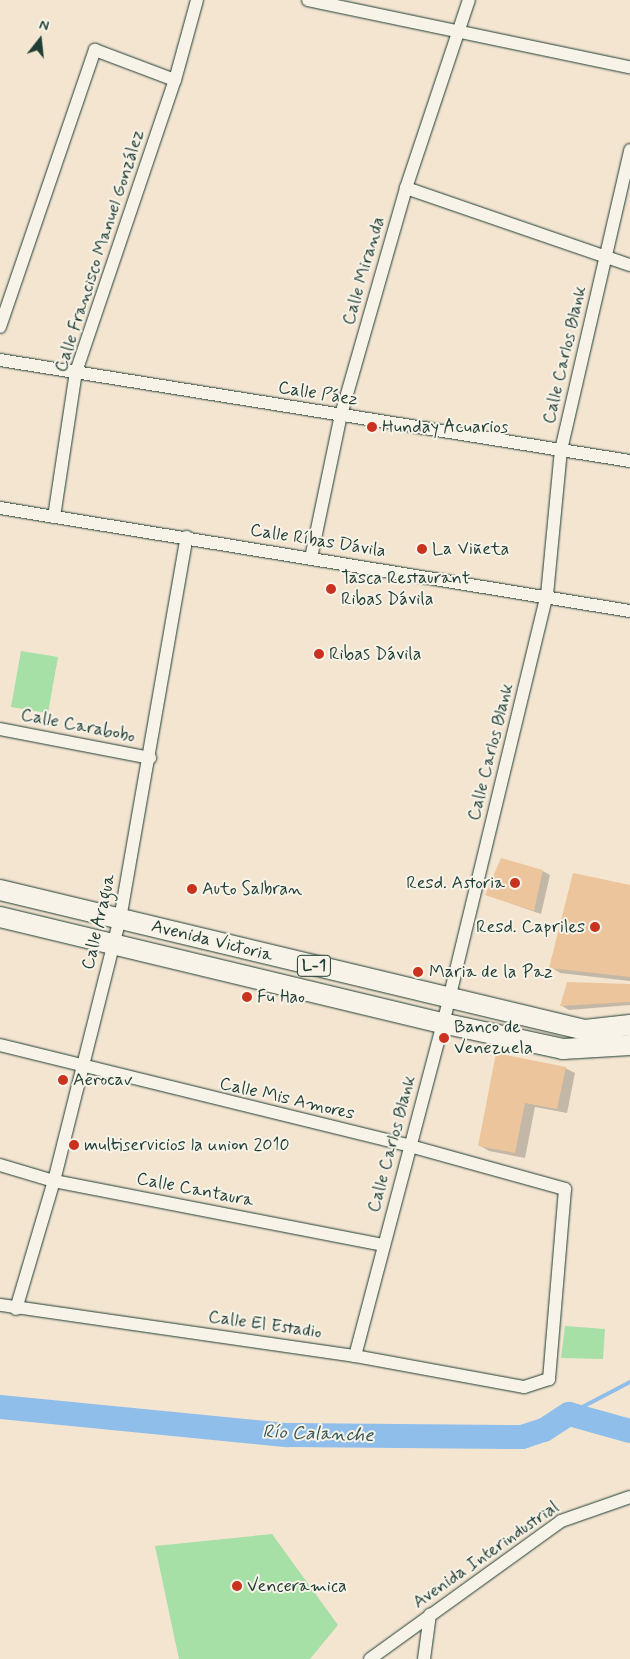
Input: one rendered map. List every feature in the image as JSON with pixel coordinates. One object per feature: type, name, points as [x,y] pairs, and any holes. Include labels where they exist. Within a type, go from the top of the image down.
[{"type":"main road","name":"Avenida Victoria","points":[[0,890],[448,999],[585,1030],[630,1025]]},
{"type":"main road","name":"Avenida Victoria","points":[[0,917],[442,1023],[563,1049],[630,1045]]},
{"type":"street","name":"Calle Francisco Manuel González","points":[[54,516],[76,372],[175,80],[197,0]]},
{"type":"street","points":[[308,0],[355,5],[459,30],[630,66]]},
{"type":"street","name":"Calle Miranda","points":[[312,558],[341,415],[406,188],[469,0]]},
{"type":"street","points":[[0,328],[95,50],[175,80]]},
{"type":"street","name":"Calle Carlos Blank","points":[[355,1356],[442,1023],[547,595],[561,450],[630,150]]},
{"type":"street","points":[[406,188],[605,258],[630,265]]},
{"type":"street","name":"Calle Páez","points":[[0,360],[630,461]]},
{"type":"street","name":"Calle Ríbas Dávila","points":[[0,508],[547,595],[630,611]]},
{"type":"street","name":"Calle Aragua","points":[[16,1308],[54,1181],[84,1068],[120,918],[150,758],[187,537]]},
{"type":"street","name":"Calle Carabobo","points":[[0,729],[150,758]]},
{"type":"street","name":"Calle Mis Amores","points":[[0,1045],[84,1068],[410,1146],[565,1189],[549,1379],[524,1387]]},
{"type":"street","name":"Calle Cantaura","points":[[0,1165],[54,1181],[384,1245]]},
{"type":"street","name":"Calle El Estadio","points":[[0,1305],[355,1356],[524,1387]]},
{"type":"street","name":"Avenida Interindustrial","points":[[373,1658],[430,1614],[561,1520],[630,1497]]},
{"type":"street","points":[[424,1659],[430,1614]]},
{"type":"green space","points":[[21,651],[58,657],[48,713],[11,707]]},
{"type":"green space","points":[[565,1326],[605,1329],[603,1359],[561,1358]]},
{"type":"green space","name":"Venceramica","points":[[272,1534],[338,1625],[310,1659],[179,1659],[155,1546]]},
{"type":"building","name":"Resd. Astoria","points":[[501,858],[543,870],[534,911],[485,895]]},
{"type":"building","name":"Resd. Capriles","points":[[573,873],[630,885],[630,977],[549,968]]},
{"type":"building","points":[[567,982],[630,984],[630,1002],[560,1006]]},
{"type":"building","points":[[496,1053],[566,1067],[557,1109],[525,1103],[515,1153],[478,1146]]},
{"type":"waterway","points":[[569,1414],[630,1382]]},
{"type":"waterway","name":"Río Calanche","points":[[0,1407],[288,1435],[522,1437],[544,1430],[569,1414],[630,1431]]},
{"type":"place","name":"Hunday Acuarios","points":[[372,427]]},
{"type":"place","name":"La Viñeta","points":[[422,549]]},
{"type":"place","name":"Tasca Restaurant Ribas Dávila","points":[[331,589]]},
{"type":"place","name":"Ribas Dávila","points":[[319,654]]},
{"type":"place","name":"Resd. Astoria","points":[[515,883]]},
{"type":"place","name":"Auto Salbran","points":[[192,889]]},
{"type":"place","name":"Resd. Capriles","points":[[595,927]]},
{"type":"place","name":"Maria de la Paz","points":[[418,972]]},
{"type":"place","name":"Fu Hao","points":[[247,997]]},
{"type":"place","name":"Banco de Venezuela","points":[[444,1038]]},
{"type":"place","name":"Aerocav","points":[[63,1080]]},
{"type":"place","name":"multiservicios la union 2010","points":[[74,1145]]},
{"type":"place","name":"Venceramica","points":[[237,1586]]}]
